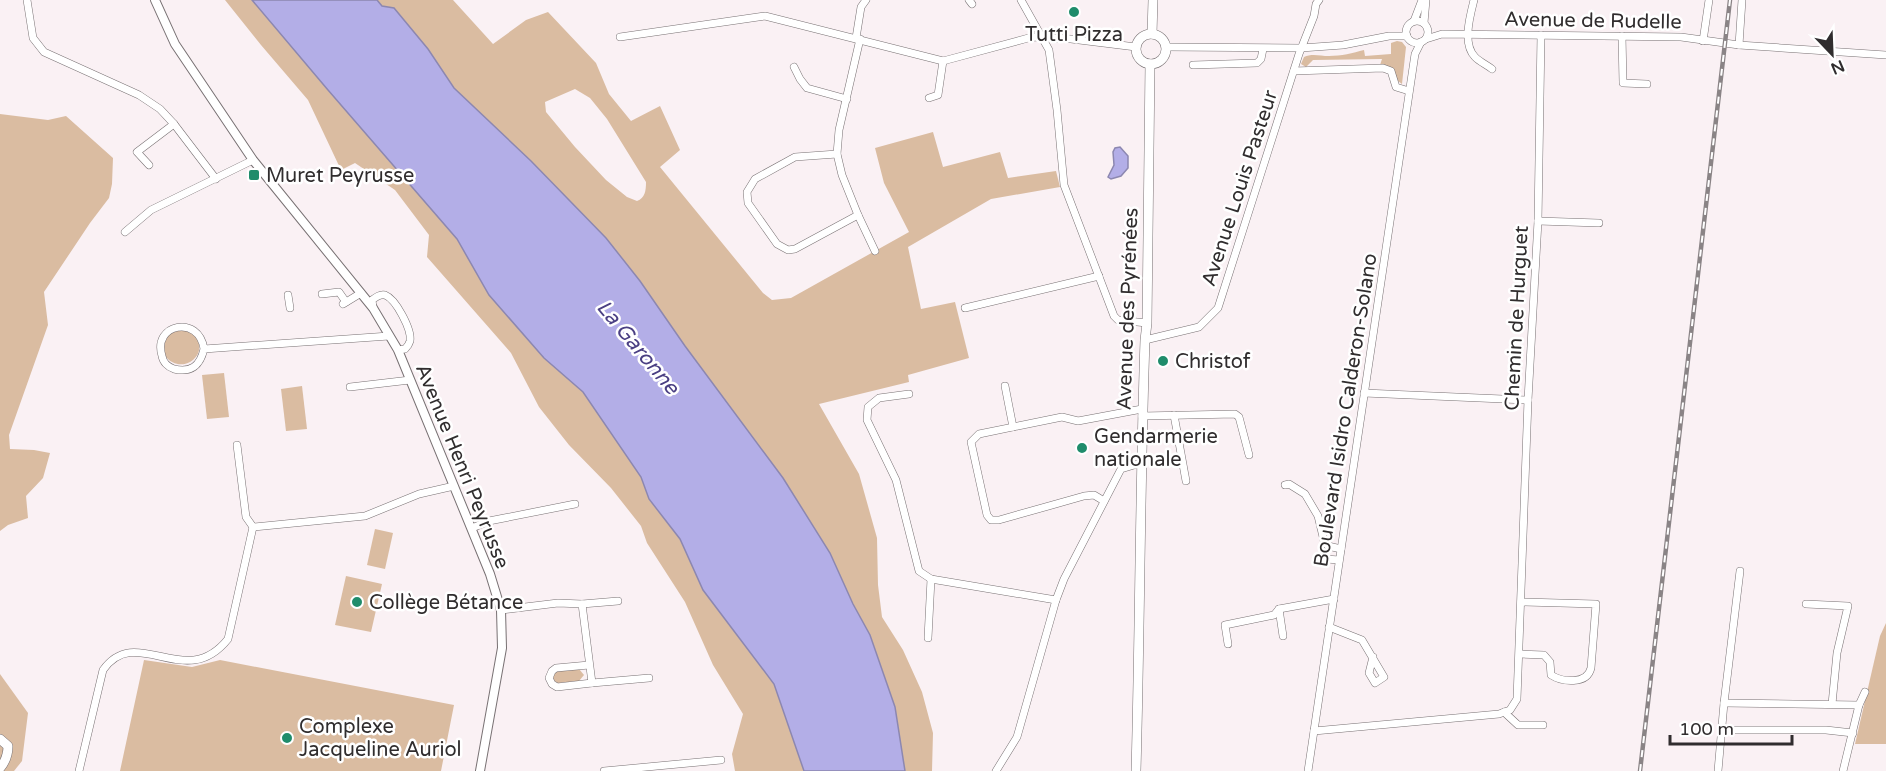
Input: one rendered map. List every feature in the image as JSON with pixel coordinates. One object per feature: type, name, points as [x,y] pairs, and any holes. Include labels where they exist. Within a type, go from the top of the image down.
[{"type":"main road","points":[[1152,34],[1154,0]]},
{"type":"main road","points":[[1152,34],[1161,38],[1166,47],[1164,55],[1158,61],[1150,64],[1137,55],[1136,47],[1138,40],[1144,35],[1152,34]]},
{"type":"main road","name":"Avenue des Pyrénées","points":[[1136,771],[1142,413],[1147,323],[1150,64]]},
{"type":"main road","points":[[0,739],[8,746],[8,753],[0,768]]},
{"type":"street","points":[[27,0],[33,38],[45,52],[140,95],[160,109],[216,179]]},
{"type":"street","name":"Avenue Henri Peyrusse","points":[[155,0],[175,44],[254,160],[361,292],[398,350],[493,581],[501,610],[502,648],[480,771]]},
{"type":"street","points":[[866,0],[861,7],[858,39],[847,99],[838,130],[837,153],[842,175],[875,251]]},
{"type":"street","points":[[1021,0],[1049,50],[1064,185],[1114,316],[1118,320],[1147,323]]},
{"type":"street","name":"Avenue Louis Pasteur","points":[[1145,340],[1199,327],[1218,308],[1301,48],[1319,0]]},
{"type":"street","points":[[1408,35],[1408,25],[1414,21],[1424,0]]},
{"type":"street","points":[[1166,47],[1301,48],[1343,45],[1389,36],[1408,35],[1423,40],[1428,32],[1425,25],[1424,0]]},
{"type":"street","points":[[1474,0],[1470,16],[1469,43],[1474,56],[1492,69]]},
{"type":"street","name":"Avenue de Rudelle","points":[[1423,40],[1442,34],[1469,34],[1681,37],[1703,41],[1709,0]]},
{"type":"street","points":[[1739,45],[1742,0]]},
{"type":"street","points":[[620,37],[765,15],[944,61],[1032,37],[1136,47]]},
{"type":"street","points":[[1414,21],[1425,25]]},
{"type":"street","name":"Avenue de Rudelle","points":[[1425,25],[1442,34]]},
{"type":"street","name":"Boulevard Isidro Calderon-Solano","points":[[1408,35],[1415,54]]},
{"type":"street","name":"Chemin de Hurguet","points":[[1507,711],[1517,699],[1520,654],[1528,400],[1538,221],[1541,35]]},
{"type":"street","points":[[1622,36],[1623,83],[1647,84]]},
{"type":"street","name":"Boulevard Isidro Calderon-Solano","points":[[1308,771],[1409,92],[1415,54],[1423,40]]},
{"type":"street","points":[[1703,41],[1886,55]]},
{"type":"street","points":[[1193,65],[1257,63],[1262,59],[1263,49]]},
{"type":"street","points":[[929,98],[938,95],[944,61]]},
{"type":"street","points":[[794,67],[807,88],[847,99]]},
{"type":"street","points":[[1294,70],[1383,68],[1391,71],[1396,87],[1409,92]]},
{"type":"street","points":[[149,165],[137,152],[174,124]]},
{"type":"street","points":[[837,153],[795,157],[780,163],[754,179],[747,192],[748,203],[777,244],[788,250],[795,249],[858,215]]},
{"type":"street","points":[[125,232],[151,210],[254,160]]},
{"type":"street","points":[[1538,221],[1599,223]]},
{"type":"street","points":[[966,308],[1099,276]]},
{"type":"street","points":[[322,294],[339,292],[345,303],[361,292]]},
{"type":"street","points":[[288,295],[290,308]]},
{"type":"street","name":"Avenue Henri Peyrusse","points":[[373,309],[372,300],[378,295],[386,295],[400,313],[410,334],[410,343],[405,349],[398,350]]},
{"type":"street","points":[[179,326],[193,329],[203,339],[204,350],[202,359],[196,366],[184,371],[170,368],[162,359],[160,345],[166,332],[179,326]]},
{"type":"street","points":[[204,350],[390,336]]},
{"type":"street","points":[[350,387],[410,380]]},
{"type":"street","points":[[1005,386],[1013,427]]},
{"type":"street","points":[[1364,393],[1528,400]]},
{"type":"street","points":[[909,394],[879,398],[868,407],[867,420],[896,480],[919,571],[931,579],[1056,600]]},
{"type":"street","points":[[1104,501],[1094,495],[1089,495],[999,520],[988,518],[971,442],[979,434],[1062,417],[1078,421],[1142,413],[1231,414],[1237,415],[1248,455]]},
{"type":"street","points":[[1174,415],[1186,481]]},
{"type":"street","points":[[79,771],[103,670],[113,659],[124,653],[135,652],[189,662],[200,660],[216,652],[228,639],[253,527],[246,517],[237,445]]},
{"type":"street","points":[[996,771],[1017,736],[1064,579],[1120,469],[1141,463]]},
{"type":"street","points":[[1285,485],[1289,484],[1305,494],[1318,516],[1324,541],[1328,546],[1341,549]]},
{"type":"street","points":[[253,527],[365,516],[419,494],[454,486]]},
{"type":"street","points":[[472,528],[489,521],[575,504]]},
{"type":"street","points":[[1326,559],[1339,560]]},
{"type":"street","points":[[1718,771],[1740,571]]},
{"type":"street","points":[[928,638],[931,579]]},
{"type":"street","points":[[1228,644],[1225,625],[1274,615],[1279,609],[1334,599]]},
{"type":"street","points":[[501,610],[530,605],[618,601]]},
{"type":"street","points":[[1520,654],[1544,655],[1550,662],[1551,675],[1559,680],[1583,679],[1589,674],[1591,668],[1596,604],[1521,602]]},
{"type":"street","points":[[582,604],[592,683]]},
{"type":"street","points":[[1806,604],[1848,606],[1837,652],[1832,704]]},
{"type":"street","points":[[1279,609],[1283,636]]},
{"type":"street","points":[[1329,627],[1362,640],[1373,657]]},
{"type":"street","points":[[589,665],[556,668],[549,678],[557,687],[649,678]]},
{"type":"street","points":[[1843,771],[1859,705],[1865,692]]},
{"type":"street","points":[[1724,703],[1859,705]]},
{"type":"street","points":[[1314,731],[1489,715],[1507,711],[1518,725],[1543,725]]},
{"type":"street","points":[[1723,730],[1826,730],[1853,733]]},
{"type":"street","points":[[604,771],[721,760]]},
{"type":"shaded area","points":[[225,0],[252,0],[457,239],[489,295],[544,358],[583,392],[641,477],[649,499],[680,539],[703,590],[774,684],[804,771],[735,771],[732,754],[743,714],[713,665],[685,602],[647,543],[641,526],[611,488],[569,445],[539,407],[511,353],[427,257],[429,235],[395,190],[355,163],[341,170],[308,100]]},
{"type":"shaded area","points":[[377,0],[453,0],[493,44],[526,20],[548,12],[596,63],[609,94],[631,121],[660,106],[680,150],[660,167],[763,293],[772,300],[791,298],[909,232],[884,183],[875,148],[933,132],[943,167],[1000,152],[1008,178],[1056,171],[1060,187],[991,199],[908,247],[921,309],[955,302],[969,358],[908,375],[909,382],[819,404],[859,474],[877,538],[878,585],[882,617],[903,650],[922,692],[933,733],[932,771],[905,771],[895,707],[870,635],[830,553],[783,478],[640,281],[606,238],[531,161],[454,88],[428,49],[394,8],[382,6]],"holes":[[[575,89],[590,98],[607,119],[646,182],[644,194],[637,201],[627,197],[606,180],[546,112],[545,102]]]},
{"type":"shaded area","points":[[1402,42],[1406,47],[1402,84],[1398,81],[1392,68],[1380,65],[1382,59],[1313,60],[1306,67],[1301,64],[1304,57],[1310,55],[1329,56],[1364,50],[1365,56],[1391,54],[1391,43]]},
{"type":"shaded area","points":[[0,114],[48,120],[66,116],[113,158],[109,198],[44,292],[48,325],[9,435],[10,449],[50,453],[43,478],[26,496],[28,518],[8,525],[0,531]]},
{"type":"shaded area","points":[[185,328],[196,337],[199,351],[196,357],[185,364],[171,362],[165,356],[166,336]]},
{"type":"shaded area","points":[[224,373],[229,417],[207,419],[202,375]]},
{"type":"shaded area","points":[[302,386],[307,429],[286,431],[281,389]]},
{"type":"shaded area","points":[[375,529],[393,533],[385,569],[367,565]]},
{"type":"shaded area","points":[[346,576],[382,584],[371,632],[335,625]]},
{"type":"shaded area","points":[[1886,623],[1886,744],[1855,744],[1880,636]]},
{"type":"shaded area","name":"Complexe Jacqueline Auriol","points":[[144,660],[192,667],[220,660],[454,705],[441,771],[120,771]]},
{"type":"shaded area","points":[[579,669],[584,675],[579,681],[558,683],[553,680],[554,674],[558,671]]},
{"type":"shaded area","points":[[0,674],[28,713],[22,761],[14,771],[0,771]]},
{"type":"water","name":"La Garonne","points":[[252,0],[377,0],[382,6],[394,8],[428,49],[454,88],[531,161],[606,238],[640,281],[783,478],[830,553],[870,635],[895,707],[905,771],[804,771],[774,684],[703,590],[680,539],[649,499],[641,477],[583,392],[544,358],[489,295],[457,239]]},
{"type":"water","points":[[1120,147],[1128,156],[1128,168],[1121,176],[1111,179],[1108,177],[1114,165],[1113,152],[1115,148]]},
{"type":"railway","points":[[1640,771],[1730,0]]},
{"type":"place","name":"Tutti Pizza","points":[[1074,12]]},
{"type":"place","name":"Muret Peyrusse","points":[[254,175]]},
{"type":"place","name":"Christof","points":[[1163,361]]},
{"type":"place","name":"Gendarmerie nationale","points":[[1082,448]]},
{"type":"place","name":"Collège Bétance","points":[[357,602]]},
{"type":"place","name":"Complexe Jacqueline Auriol","points":[[287,738]]}]
